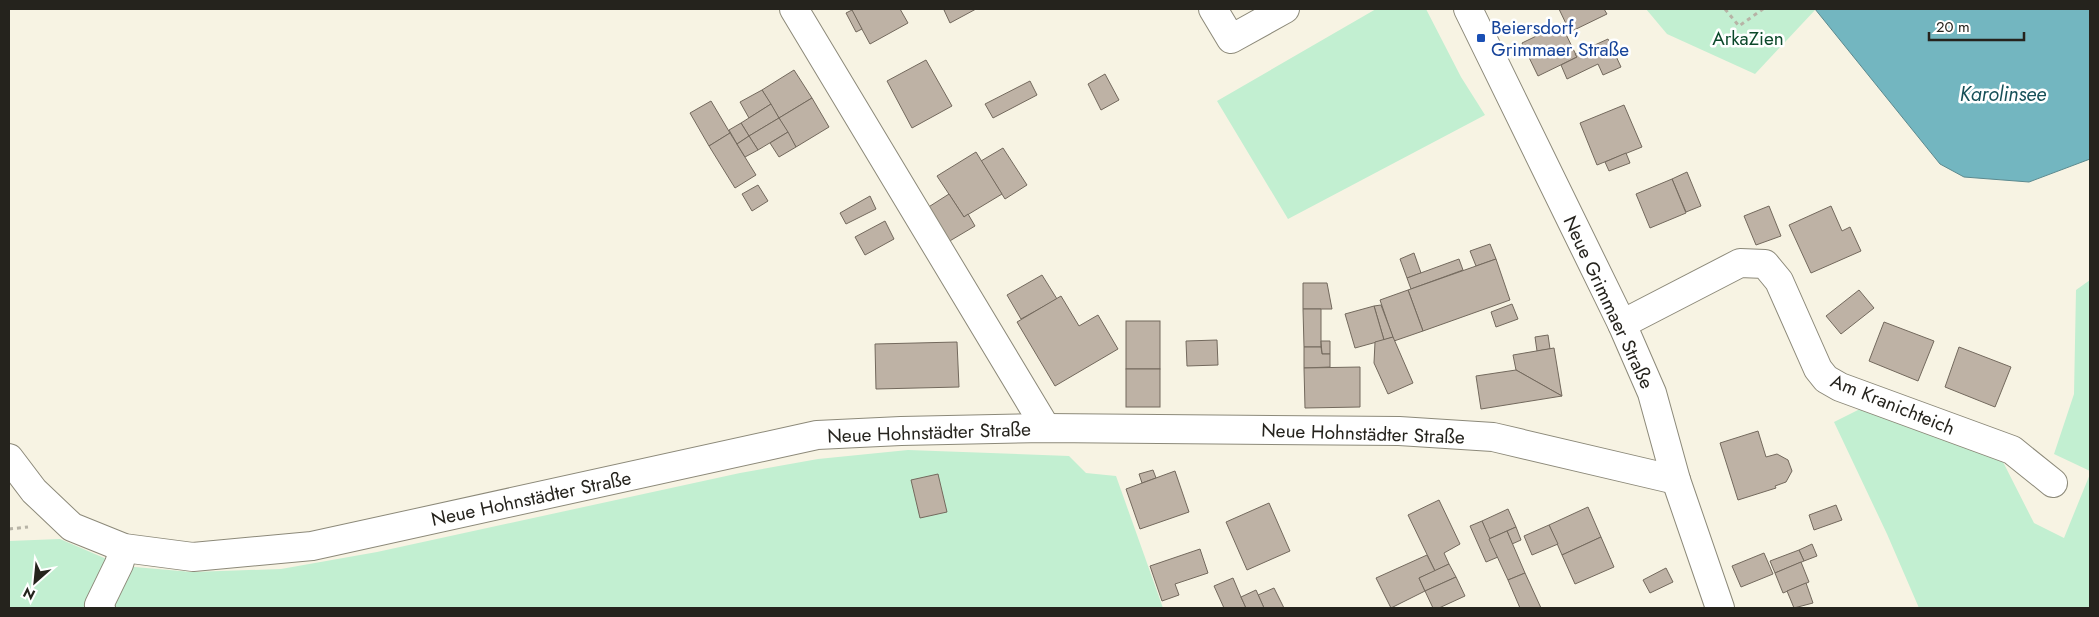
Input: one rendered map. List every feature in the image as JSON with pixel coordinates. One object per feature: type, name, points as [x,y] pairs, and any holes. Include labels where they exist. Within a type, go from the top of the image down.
[{"type":"street","name":"Neue Hohnstädter Straße","points":[[794,9],[1046,428]]},
{"type":"street","points":[[1213,9],[1231,39],[1285,9]]},
{"type":"street","name":"Neue Grimmaer Straße","points":[[1468,9],[1622,324],[1652,393],[1676,480],[1720,608]]},
{"type":"street","name":"Am Kranichteich","points":[[1622,324],[1740,263],[1765,264],[1779,281],[1818,369],[1826,379],[1840,387],[2012,450],[2053,483]]},
{"type":"street","name":"Neue Hohnstädter Straße","points":[[9,458],[34,491],[72,527],[124,548],[192,557],[312,546],[817,435],[1046,428],[1399,431],[1493,437],[1676,480]]},
{"type":"street","points":[[101,608],[99,605],[119,564],[124,548]]},
{"type":"path","points":[[1724,9],[1739,26],[1763,9]]},
{"type":"green space","points":[[1376,9],[1426,9],[1461,77],[1485,115],[1288,219],[1217,101]]},
{"type":"green space","name":"ArkaZien","points":[[1646,9],[1816,9],[1755,74],[1667,34]]},
{"type":"green space","points":[[2090,280],[2090,471],[2054,454],[2074,394],[2076,290]]},
{"type":"green space","points":[[1866,406],[2000,456],[2034,523],[2064,538],[2090,474],[2090,608],[1919,608],[1887,534],[1834,422]]},
{"type":"green space","points":[[908,450],[1069,456],[1086,473],[1116,476],[1163,608],[9,608],[9,541],[60,539],[123,566],[192,572],[281,569],[377,552],[740,473],[818,459]]},
{"type":"water","name":"Karolinsee","points":[[1815,9],[2090,9],[2090,159],[2029,182],[1964,177],[1940,164]]},
{"type":"building","points":[[851,9],[900,9],[908,23],[870,44]]},
{"type":"building","points":[[976,9],[950,23],[944,10]]},
{"type":"building","points":[[1559,9],[1604,9],[1607,14],[1570,32]]},
{"type":"building","points":[[852,10],[862,29],[856,32],[846,13]]},
{"type":"building","points":[[1561,24],[1577,57],[1538,76],[1522,43]]},
{"type":"building","points":[[1608,39],[1621,67],[1603,75],[1598,64],[1567,79],[1561,65],[1577,57],[1575,54]]},
{"type":"building","points":[[926,60],[952,106],[912,128],[887,81]]},
{"type":"building","points":[[794,70],[812,98],[779,118],[762,90]]},
{"type":"building","points":[[1105,74],[1119,100],[1101,110],[1088,84]]},
{"type":"building","points":[[1030,81],[1037,95],[993,118],[985,104]]},
{"type":"building","points":[[762,90],[771,104],[749,118],[740,102]]},
{"type":"building","points":[[812,98],[829,127],[796,147],[779,118]]},
{"type":"building","points":[[711,101],[730,133],[709,146],[690,113]]},
{"type":"building","points":[[771,104],[779,118],[749,136],[741,123]]},
{"type":"building","points":[[1624,105],[1642,147],[1597,165],[1580,123]]},
{"type":"building","points":[[779,118],[788,132],[758,150],[749,136]]},
{"type":"building","points":[[741,123],[749,136],[737,144],[729,130]]},
{"type":"building","points":[[788,132],[796,147],[779,157],[770,143]]},
{"type":"building","points":[[730,133],[756,175],[735,188],[709,146]]},
{"type":"building","points":[[749,136],[758,150],[745,157],[737,144]]},
{"type":"building","points":[[1003,148],[1027,185],[1005,199],[981,161]]},
{"type":"building","points":[[976,152],[1002,194],[964,217],[937,176]]},
{"type":"building","points":[[1626,153],[1630,163],[1609,171],[1605,162]]},
{"type":"building","points":[[1687,172],[1701,206],[1686,212],[1672,179]]},
{"type":"building","points":[[1672,179],[1686,213],[1650,228],[1636,194]]},
{"type":"building","points":[[758,185],[768,201],[752,211],[742,194]]},
{"type":"building","points":[[949,194],[964,217],[968,214],[975,226],[948,242],[927,208]]},
{"type":"building","points":[[870,196],[876,209],[846,224],[840,213]]},
{"type":"building","points":[[1769,206],[1781,236],[1756,245],[1744,216]]},
{"type":"building","points":[[1831,206],[1842,231],[1850,227],[1861,251],[1811,273],[1789,225]]},
{"type":"building","points":[[885,221],[894,239],[865,255],[855,237]]},
{"type":"building","points":[[1490,244],[1496,259],[1476,266],[1470,251]]},
{"type":"building","points":[[1414,253],[1421,273],[1407,278],[1400,259]]},
{"type":"building","points":[[1459,259],[1463,270],[1411,289],[1407,278]]},
{"type":"building","points":[[1496,259],[1510,300],[1423,331],[1408,290]]},
{"type":"building","points":[[1042,275],[1057,299],[1021,319],[1007,295]]},
{"type":"building","points":[[1303,283],[1327,283],[1332,309],[1303,309]]},
{"type":"building","points":[[1408,290],[1423,331],[1394,341],[1380,300]]},
{"type":"building","points":[[1859,290],[1874,308],[1841,334],[1826,316]]},
{"type":"building","points":[[1061,296],[1079,326],[1098,315],[1118,349],[1055,386],[1017,322]]},
{"type":"building","points":[[1512,304],[1518,319],[1496,327],[1491,312]]},
{"type":"building","points":[[1381,305],[1393,337],[1384,340],[1374,306]]},
{"type":"building","points":[[1374,306],[1384,340],[1355,348],[1345,314]]},
{"type":"building","points":[[1303,309],[1321,309],[1321,347],[1304,347]]},
{"type":"building","points":[[1126,321],[1160,321],[1160,369],[1126,369]]},
{"type":"building","points":[[1884,322],[1934,341],[1918,381],[1869,361]]},
{"type":"building","points":[[1548,335],[1550,349],[1537,351],[1535,337]]},
{"type":"building","points":[[1393,337],[1413,383],[1388,394],[1374,363],[1375,342]]},
{"type":"building","points":[[1217,340],[1218,365],[1187,366],[1186,341]]},
{"type":"building","points":[[1321,341],[1330,341],[1330,354],[1322,354]]},
{"type":"building","points":[[957,342],[959,387],[876,389],[875,344]]},
{"type":"building","points":[[1304,347],[1321,347],[1322,354],[1330,354],[1330,367],[1304,368]]},
{"type":"building","points":[[1959,347],[2011,367],[1995,407],[1945,387]]},
{"type":"building","points":[[1554,348],[1562,396],[1516,370],[1513,355]]},
{"type":"building","points":[[1360,367],[1360,407],[1305,408],[1304,368]]},
{"type":"building","points":[[1126,369],[1160,369],[1160,407],[1126,407]]},
{"type":"building","points":[[1516,370],[1562,396],[1481,409],[1476,376]]},
{"type":"building","points":[[1758,431],[1766,457],[1777,454],[1788,460],[1792,471],[1786,482],[1775,486],[1776,488],[1738,500],[1720,443]]},
{"type":"building","points":[[1153,470],[1156,478],[1142,483],[1139,474]]},
{"type":"building","points":[[1175,471],[1189,512],[1140,529],[1126,489]]},
{"type":"building","points":[[938,474],[947,512],[920,518],[911,480]]},
{"type":"building","points":[[1439,500],[1460,544],[1444,553],[1449,564],[1435,571],[1408,515]]},
{"type":"building","points":[[1269,503],[1290,551],[1247,570],[1226,522]]},
{"type":"building","points":[[1836,505],[1842,520],[1814,530],[1809,515]]},
{"type":"building","points":[[1588,507],[1601,537],[1562,555],[1549,525]]},
{"type":"building","points":[[1508,509],[1516,527],[1489,539],[1482,521]]},
{"type":"building","points":[[1482,521],[1498,557],[1486,562],[1470,526]]},
{"type":"building","points":[[1549,525],[1558,544],[1532,555],[1524,536]]},
{"type":"building","points":[[1516,527],[1521,540],[1512,544],[1507,531]]},
{"type":"building","points":[[1507,531],[1525,573],[1508,580],[1489,539]]},
{"type":"building","points":[[1601,537],[1614,567],[1575,584],[1562,555]]},
{"type":"building","points":[[1812,544],[1817,556],[1804,561],[1799,550]]},
{"type":"building","points":[[1200,549],[1208,573],[1175,584],[1179,595],[1162,601],[1150,566]]},
{"type":"building","points":[[1799,550],[1804,561],[1775,573],[1770,561]]},
{"type":"building","points":[[1764,553],[1773,574],[1741,587],[1732,566]]},
{"type":"building","points":[[1427,555],[1435,571],[1419,578],[1425,591],[1391,608],[1376,578]]},
{"type":"building","points":[[1801,562],[1809,582],[1783,593],[1775,573]]},
{"type":"building","points":[[1449,564],[1456,577],[1425,591],[1419,578]]},
{"type":"building","points":[[1666,568],[1673,582],[1650,593],[1643,580]]},
{"type":"building","points":[[1525,573],[1541,608],[1520,608],[1508,580]]},
{"type":"building","points":[[1456,577],[1465,596],[1439,608],[1433,608],[1425,591]]},
{"type":"building","points":[[1233,578],[1246,608],[1224,608],[1214,586]]},
{"type":"building","points":[[1806,583],[1813,603],[1794,608],[1787,591]]},
{"type":"building","points":[[1274,588],[1284,608],[1264,608],[1258,595]]},
{"type":"building","points":[[1256,590],[1264,608],[1246,608],[1241,597]]},
{"type":"place","name":"Beiersdorf, Grimmaer Straße","points":[[1481,38]]}]
